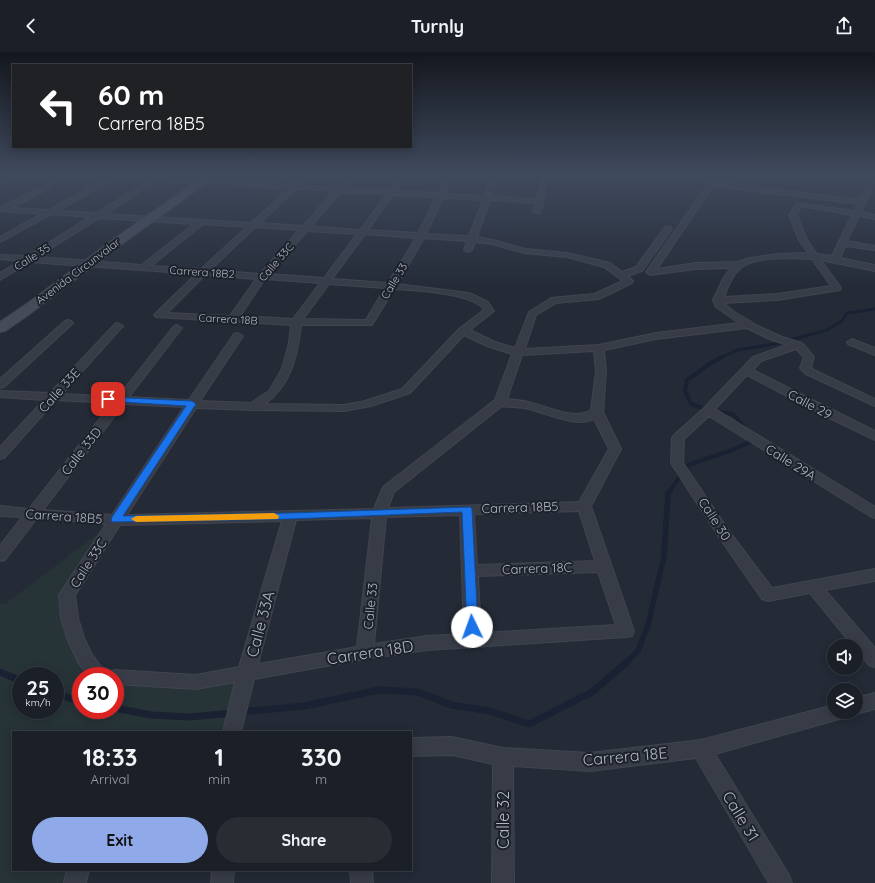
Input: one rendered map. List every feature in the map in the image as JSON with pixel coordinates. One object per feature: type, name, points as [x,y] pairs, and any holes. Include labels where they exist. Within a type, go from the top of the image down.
[{"type":"main road","name":"Avenida Circunvalar","points":[[0,328],[20,316],[86,264],[160,212]]},
{"type":"street","points":[[45,212],[472,239],[493,242],[524,251],[567,255],[607,265],[629,281],[596,297],[554,300],[532,314],[500,402],[526,405],[557,416],[587,418],[597,412]]},
{"type":"street","points":[[0,240],[50,212]]},
{"type":"street","name":"Calle 35","points":[[0,278],[105,212]]},
{"type":"street","points":[[203,272],[267,212]]},
{"type":"street","name":"Calle 33C","points":[[233,319],[262,276],[320,212]]},
{"type":"street","points":[[253,407],[273,393],[287,369],[294,343],[296,322],[378,212]]},
{"type":"street","name":"Calle 33","points":[[296,322],[369,323],[421,236],[433,212]]},
{"type":"street","points":[[468,250],[483,212]]},
{"type":"street","points":[[692,212],[650,272],[696,266],[738,265],[747,261],[783,255],[814,256],[875,268]]},
{"type":"street","points":[[718,300],[778,297],[838,288],[803,240],[792,215],[794,212]]},
{"type":"street","points":[[843,212],[875,217]]},
{"type":"street","points":[[835,259],[856,214]]},
{"type":"street","points":[[622,276],[639,269],[675,220]]},
{"type":"street","points":[[143,268],[201,222]]},
{"type":"street","points":[[843,243],[875,248]]},
{"type":"street","name":"Carrera 18B2","points":[[0,257],[405,287],[466,295],[485,304],[489,310],[463,331]]},
{"type":"street","points":[[738,265],[731,273],[718,300],[719,305],[735,318],[778,339],[798,345],[809,357],[805,368],[810,372],[875,403]]},
{"type":"street","name":"Carrera 18B","points":[[203,272],[159,315],[296,322]]},
{"type":"street","points":[[0,385],[68,323]]},
{"type":"street","points":[[0,394],[253,407],[344,408],[367,404],[406,391],[463,331],[491,344],[518,352],[599,348],[656,336],[749,325]]},
{"type":"street","name":"Calle 33E","points":[[0,455],[118,326]]},
{"type":"street","name":"Calle 33D","points":[[0,556],[177,328]]},
{"type":"street","name":"Calle 33C","points":[[92,667],[81,654],[68,618],[67,595],[238,336]]},
{"type":"street","points":[[852,342],[875,352]]},
{"type":"street","points":[[708,410],[757,359],[798,345]]},
{"type":"street","points":[[599,348],[601,372],[597,412],[615,449],[584,506],[604,566]]},
{"type":"street","name":"Calle 29","points":[[745,370],[821,410],[875,436]]},
{"type":"street","name":"Calle 33","points":[[365,652],[380,512],[388,490],[500,402]]},
{"type":"street","name":"Calle 30","points":[[708,410],[678,438],[677,463],[724,534],[768,596],[813,586]]},
{"type":"street","name":"Calle 29A","points":[[708,410],[875,513]]},
{"type":"street","name":"Carrera 18B5","points":[[0,512],[116,520],[290,516],[584,506]]},
{"type":"street","points":[[467,509],[473,641]]},
{"type":"street","name":"Calle 33A","points":[[232,731],[246,674],[290,516]]},
{"type":"street","name":"Carrera 18C","points":[[470,571],[604,566]]},
{"type":"street","name":"Carrera 18D","points":[[124,678],[196,682],[365,652],[427,643],[626,631],[604,566]]},
{"type":"street","points":[[875,575],[813,586],[875,660]]},
{"type":"street","points":[[863,704],[875,701]]},
{"type":"street","name":"Carrera 18E","points":[[412,747],[452,746],[503,758],[590,762],[701,749],[827,714]]},
{"type":"street","name":"Calle 31","points":[[701,749],[781,883]]},
{"type":"street","name":"Calle 32","points":[[503,758],[503,883]]},
{"type":"street","points":[[75,883],[78,871]]},
{"type":"street","points":[[222,883],[223,871]]},
{"type":"street","points":[[361,871],[362,883]]},
{"type":"shaded area","points":[[116,520],[67,595],[68,618],[94,667],[72,667],[72,719],[124,719],[124,678],[196,682],[246,674],[232,731],[12,731],[12,871],[78,871],[75,883],[0,883],[0,603],[5,604]]},
{"type":"waterway","points":[[721,357],[737,350],[775,344],[827,330],[842,321],[847,313],[875,309]]},
{"type":"waterway","points":[[708,410],[691,404],[685,391],[687,380],[721,357]]},
{"type":"waterway","points":[[669,492],[688,465],[732,450],[750,442],[744,427],[733,414],[716,412]]},
{"type":"waterway","points":[[627,662],[638,651],[648,625],[664,556],[669,492]]},
{"type":"waterway","points":[[241,712],[304,706],[379,690],[418,692],[451,705],[490,711],[529,724],[592,692],[627,662]]},
{"type":"waterway","points":[[0,672],[12,677]]},
{"type":"waterway","points":[[64,696],[72,699]]},
{"type":"waterway","points":[[124,710],[151,715],[190,717],[233,713]]},
{"type":"slow traffic","points":[[136,519],[274,516]]},
{"type":"route","points":[[108,399],[192,404],[116,520],[290,516],[467,509],[472,627]]}]
